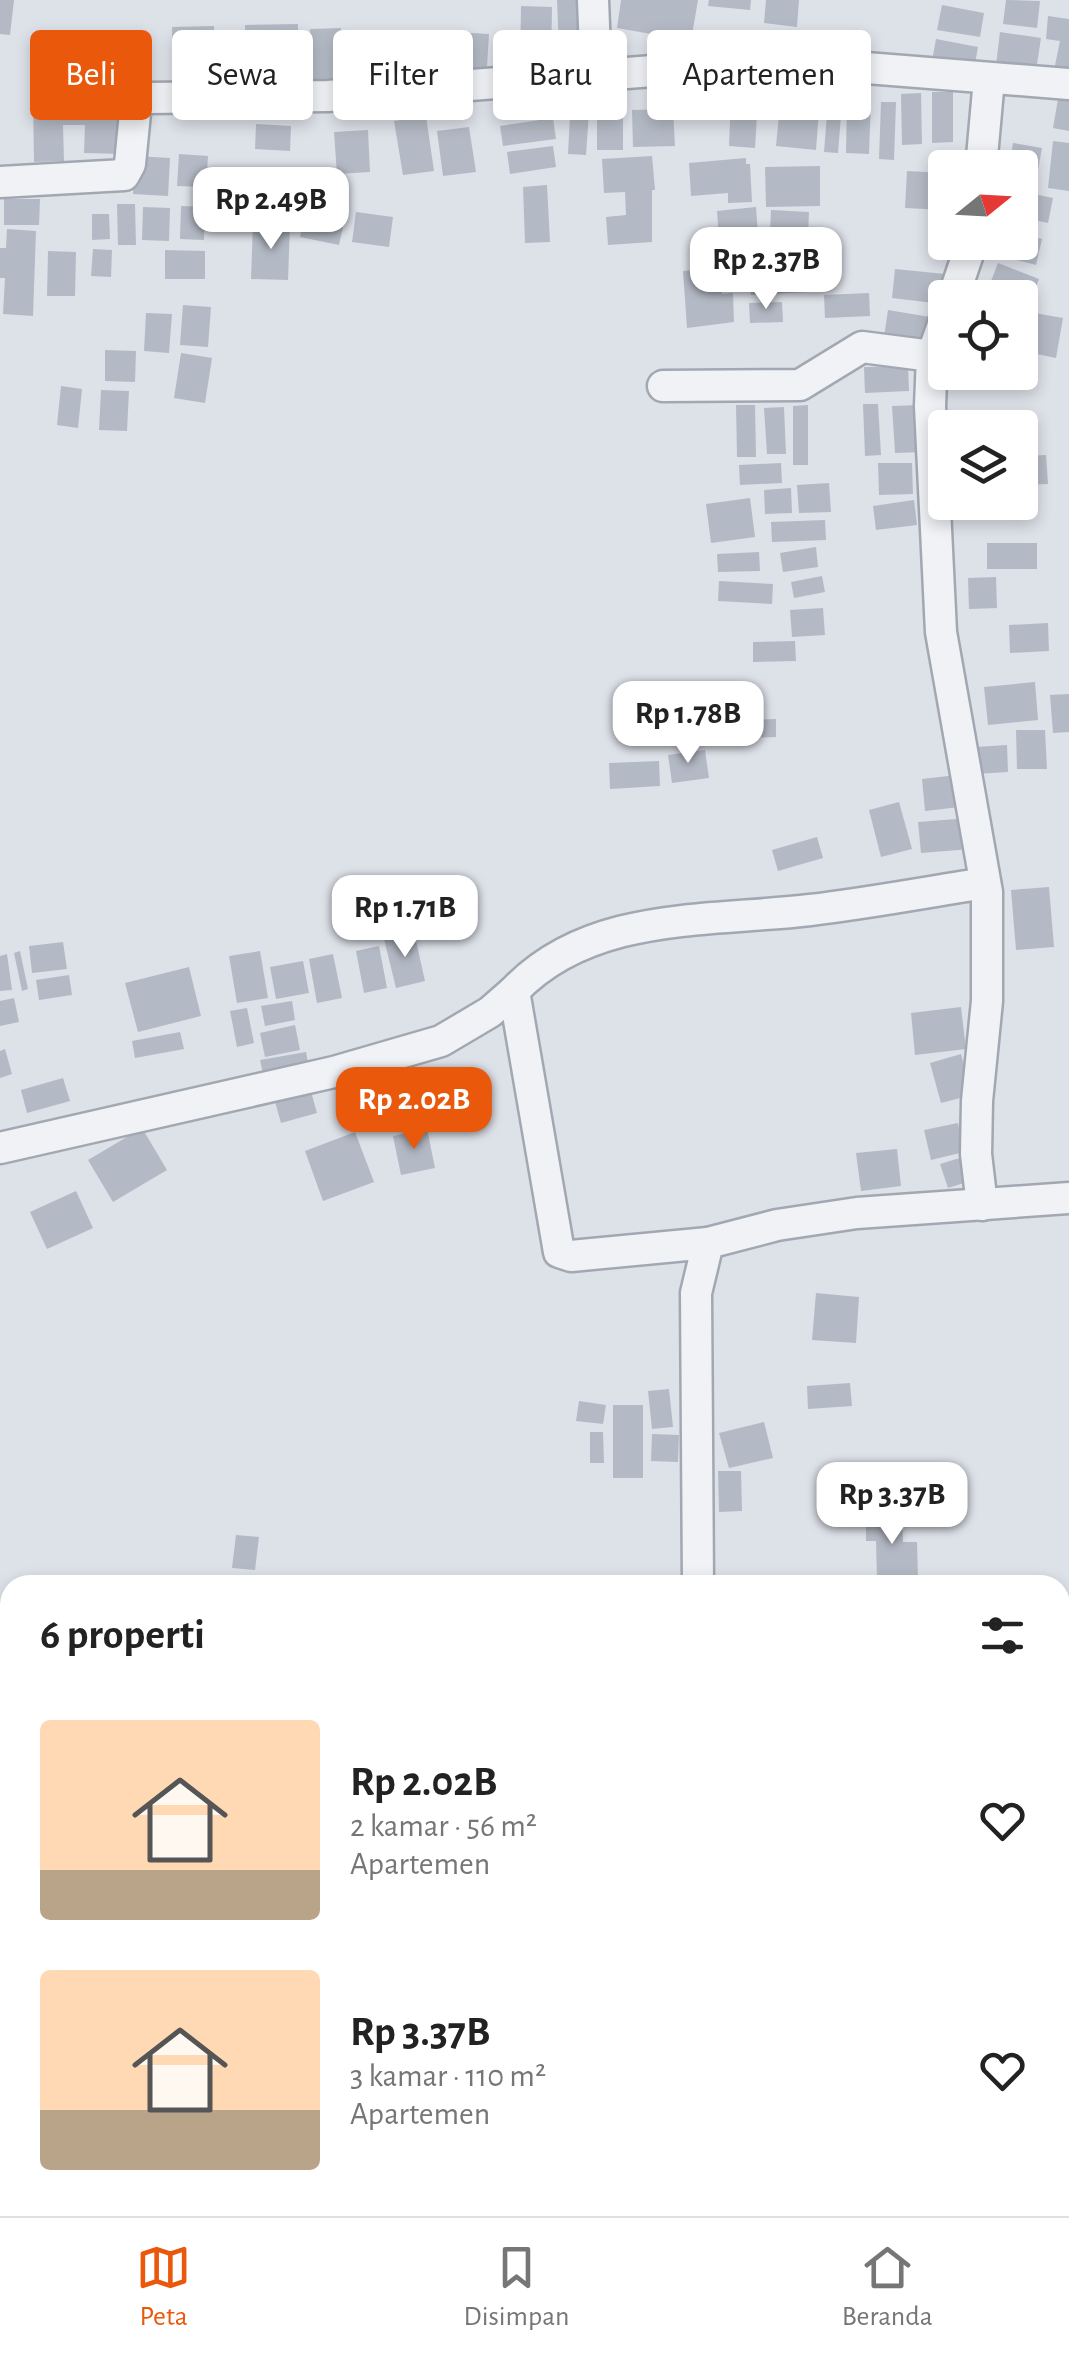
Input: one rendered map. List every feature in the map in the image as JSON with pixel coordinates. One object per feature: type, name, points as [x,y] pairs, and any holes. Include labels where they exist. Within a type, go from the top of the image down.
[{"type":"street","points":[[593,0],[594,30]]},
{"type":"street","points":[[627,74],[802,63],[1069,84]]},
{"type":"street","points":[[983,150],[989,79]]},
{"type":"street","points":[[0,182],[124,175],[130,164],[136,103],[147,98],[328,96],[493,84]]},
{"type":"street","points":[[663,386],[800,385],[862,348],[928,356]]},
{"type":"street","points":[[931,390],[941,632],[988,915],[987,1002],[976,1118],[982,1204]]},
{"type":"street","points":[[0,1148],[334,1072],[441,1041],[476,1021],[526,978],[566,951],[610,933],[662,923],[810,910],[985,884]]},
{"type":"street","points":[[514,991],[559,1252],[571,1256],[708,1243],[777,1225],[857,1212],[1069,1198]]},
{"type":"street","points":[[698,1575],[696,1293],[708,1243]]},
{"type":"building","points":[[0,0],[14,0],[10,35],[0,34]]},
{"type":"building","points":[[557,0],[590,0],[591,30],[558,30]]},
{"type":"building","points":[[621,0],[698,0],[693,30],[647,30],[647,33],[617,28]]},
{"type":"building","points":[[709,0],[751,0],[750,10],[708,6]]},
{"type":"building","points":[[766,0],[799,0],[797,27],[764,23]]},
{"type":"building","points":[[1006,0],[1040,1],[1037,28],[1003,24]]},
{"type":"building","points":[[942,5],[984,13],[980,37],[937,30]]},
{"type":"building","points":[[521,6],[552,7],[552,30],[521,30]]},
{"type":"building","points":[[1048,16],[1069,19],[1069,73],[1054,70],[1060,41],[1046,39]]},
{"type":"building","points":[[298,24],[298,30],[245,30],[245,25]]},
{"type":"building","points":[[214,26],[214,30],[172,30]]},
{"type":"building","points":[[341,28],[333,30],[333,90],[313,91],[310,29]]},
{"type":"building","points":[[1000,32],[1041,38],[1036,71],[996,65]]},
{"type":"building","points":[[473,33],[489,34],[486,83],[473,82]]},
{"type":"building","points":[[936,39],[978,47],[974,69],[932,61]]},
{"type":"building","points":[[932,92],[953,92],[953,142],[932,143]]},
{"type":"building","points":[[921,93],[922,144],[902,145],[901,94]]},
{"type":"building","points":[[1059,93],[1069,95],[1069,131],[1053,128]]},
{"type":"building","points":[[881,102],[896,102],[894,160],[879,159]]},
{"type":"building","points":[[632,110],[647,110],[647,120],[674,120],[675,146],[633,147]]},
{"type":"building","points":[[33,120],[125,120],[124,154],[84,153],[85,125],[63,125],[64,161],[34,162]]},
{"type":"building","points":[[427,120],[434,171],[403,175],[394,121]]},
{"type":"building","points":[[553,120],[556,139],[503,146],[500,126]]},
{"type":"building","points":[[570,120],[588,120],[586,155],[568,154]]},
{"type":"building","points":[[597,120],[623,120],[623,150],[597,150]]},
{"type":"building","points":[[730,120],[757,120],[755,148],[729,146]]},
{"type":"building","points":[[778,120],[818,120],[816,150],[776,146]]},
{"type":"building","points":[[827,120],[841,120],[838,153],[824,152]]},
{"type":"building","points":[[847,120],[870,120],[869,154],[846,153]]},
{"type":"building","points":[[256,124],[291,126],[290,151],[255,149]]},
{"type":"building","points":[[469,127],[476,172],[443,176],[437,131]]},
{"type":"building","points":[[368,130],[370,172],[337,174],[334,132]]},
{"type":"building","points":[[1053,141],[1069,143],[1069,191],[1048,188]]},
{"type":"building","points":[[1013,143],[1042,148],[1038,170],[1038,150],[1012,150]]},
{"type":"building","points":[[553,146],[556,167],[510,174],[507,152]]},
{"type":"building","points":[[179,154],[208,156],[206,187],[177,186]]},
{"type":"building","points":[[135,156],[170,158],[168,196],[133,194]]},
{"type":"building","points":[[652,156],[652,242],[608,245],[606,217],[626,215],[625,192],[604,193],[602,159]]},
{"type":"building","points":[[746,158],[746,164],[750,164],[752,202],[728,203],[728,193],[691,196],[689,163]]},
{"type":"building","points":[[820,166],[820,206],[766,207],[765,167]]},
{"type":"building","points":[[907,171],[928,172],[928,209],[905,208]]},
{"type":"building","points":[[547,185],[550,242],[525,243],[523,187]]},
{"type":"building","points":[[1038,195],[1053,198],[1048,223],[1038,221]]},
{"type":"building","points":[[4,199],[40,199],[39,225],[4,225]]},
{"type":"building","points":[[117,204],[135,204],[136,245],[118,245]]},
{"type":"building","points":[[307,205],[346,213],[339,245],[300,237]]},
{"type":"building","points":[[181,206],[205,207],[204,240],[180,239]]},
{"type":"building","points":[[143,207],[170,208],[169,241],[142,240]]},
{"type":"building","points":[[756,207],[759,249],[720,253],[717,211]]},
{"type":"building","points":[[771,210],[809,212],[807,261],[769,259]]},
{"type":"building","points":[[356,212],[393,217],[389,247],[352,242]]},
{"type":"building","points":[[92,214],[109,214],[110,239],[92,240]]},
{"type":"building","points":[[253,223],[290,224],[288,280],[251,279]]},
{"type":"building","points":[[7,229],[36,231],[33,316],[3,314],[5,278],[0,278],[0,248],[6,248]]},
{"type":"building","points":[[93,249],[112,250],[111,277],[91,276]]},
{"type":"building","points":[[165,250],[205,251],[205,279],[165,279]]},
{"type":"building","points":[[48,251],[76,252],[75,296],[47,296]]},
{"type":"building","points":[[998,263],[1039,279],[1038,282],[991,280]]},
{"type":"building","points":[[720,268],[722,294],[733,293],[734,322],[687,328],[683,271]]},
{"type":"building","points":[[806,269],[808,292],[751,295],[749,273]]},
{"type":"building","points":[[895,269],[945,274],[944,280],[928,280],[928,302],[892,298]]},
{"type":"building","points":[[869,293],[870,316],[825,318],[824,295]]},
{"type":"building","points":[[782,302],[783,322],[750,323],[749,303]]},
{"type":"building","points":[[183,305],[211,307],[208,347],[180,345]]},
{"type":"building","points":[[888,310],[928,317],[924,351],[883,343]]},
{"type":"building","points":[[146,313],[172,314],[169,353],[144,351]]},
{"type":"building","points":[[1038,314],[1063,318],[1056,358],[1038,354]]},
{"type":"building","points":[[105,350],[136,351],[135,382],[105,381]]},
{"type":"building","points":[[181,353],[212,358],[205,403],[174,398]]},
{"type":"building","points":[[908,366],[909,391],[865,393],[864,367]]},
{"type":"building","points":[[61,386],[82,389],[78,428],[57,425]]},
{"type":"building","points":[[101,390],[129,391],[127,431],[99,430]]},
{"type":"building","points":[[863,404],[878,404],[881,455],[865,456]]},
{"type":"building","points":[[736,405],[755,405],[756,457],[737,457]]},
{"type":"building","points":[[808,405],[808,465],[793,465],[793,406]]},
{"type":"building","points":[[921,405],[923,452],[895,453],[892,406]]},
{"type":"building","points":[[784,407],[786,454],[767,454],[764,408]]},
{"type":"building","points":[[1038,455],[1046,455],[1048,484],[1038,484]]},
{"type":"building","points":[[781,463],[782,483],[740,485],[739,465]]},
{"type":"building","points":[[878,463],[912,463],[913,494],[879,495]]},
{"type":"building","points":[[829,483],[831,512],[799,513],[797,485]]},
{"type":"building","points":[[791,488],[792,513],[765,514],[764,490]]},
{"type":"building","points":[[750,498],[755,537],[711,543],[706,504]]},
{"type":"building","points":[[914,500],[917,525],[876,530],[873,506]]},
{"type":"building","points":[[825,520],[826,540],[772,542],[771,522]]},
{"type":"building","points":[[987,543],[1037,543],[1037,569],[987,569]]},
{"type":"building","points":[[816,547],[818,567],[783,572],[780,553]]},
{"type":"building","points":[[759,552],[760,571],[718,572],[717,554]]},
{"type":"building","points":[[822,576],[825,592],[794,598],[791,582]]},
{"type":"building","points":[[996,577],[997,608],[969,609],[968,578]]},
{"type":"building","points":[[719,581],[773,584],[772,604],[718,601]]},
{"type":"building","points":[[823,608],[825,635],[792,637],[790,610]]},
{"type":"building","points":[[1048,623],[1049,651],[1010,653],[1009,625]]},
{"type":"building","points":[[795,641],[796,661],[753,662],[753,642]]},
{"type":"building","points":[[1035,682],[1038,720],[988,725],[984,687]]},
{"type":"building","points":[[1069,694],[1069,732],[1053,733],[1050,695]]},
{"type":"building","points":[[776,719],[776,737],[742,738],[742,720]]},
{"type":"building","points":[[1016,730],[1045,730],[1047,769],[1017,769]]},
{"type":"building","points":[[1007,745],[1008,772],[976,774],[975,747]]},
{"type":"building","points":[[705,750],[709,778],[672,783],[668,755]]},
{"type":"building","points":[[659,761],[660,786],[610,789],[609,763]]},
{"type":"building","points":[[957,775],[960,807],[925,811],[922,779]]},
{"type":"building","points":[[899,802],[912,849],[881,857],[869,810]]},
{"type":"building","points":[[969,818],[971,849],[921,853],[918,822]]},
{"type":"building","points":[[817,837],[823,858],[778,871],[772,850]]},
{"type":"building","points":[[1049,887],[1054,947],[1016,950],[1011,890]]},
{"type":"building","points":[[414,932],[425,981],[396,988],[384,939]]},
{"type":"building","points":[[63,942],[67,969],[32,973],[29,946]]},
{"type":"building","points":[[379,946],[387,988],[364,993],[356,951]]},
{"type":"building","points":[[20,951],[28,989],[22,991],[14,953]]},
{"type":"building","points":[[260,951],[268,998],[237,1003],[229,956]]},
{"type":"building","points":[[7,954],[12,990],[0,991],[0,956]]},
{"type":"building","points":[[333,954],[342,998],[317,1003],[309,959]]},
{"type":"building","points":[[303,961],[309,993],[276,999],[270,967]]},
{"type":"building","points":[[189,967],[201,1016],[138,1032],[125,983]]},
{"type":"building","points":[[69,975],[72,995],[39,1000],[36,980]]},
{"type":"building","points":[[14,998],[19,1022],[0,1026],[0,1001]]},
{"type":"building","points":[[292,1001],[295,1020],[265,1026],[261,1006]]},
{"type":"building","points":[[961,1007],[966,1049],[915,1055],[911,1013]]},
{"type":"building","points":[[247,1008],[254,1043],[237,1047],[230,1011]]},
{"type":"building","points":[[295,1025],[300,1050],[265,1057],[260,1033]]},
{"type":"building","points":[[180,1032],[184,1049],[135,1058],[132,1041]]},
{"type":"building","points":[[5,1049],[12,1074],[0,1078],[0,1051]]},
{"type":"building","points":[[306,1052],[310,1074],[265,1083],[260,1060]]},
{"type":"building","points":[[961,1054],[972,1095],[941,1103],[930,1063]]},
{"type":"building","points":[[63,1078],[70,1101],[27,1113],[21,1090]]},
{"type":"building","points":[[310,1088],[317,1113],[281,1123],[274,1098]]},
{"type":"building","points":[[958,1123],[964,1152],[931,1160],[924,1130]]},
{"type":"building","points":[[142,1128],[167,1170],[113,1202],[88,1160]]},
{"type":"building","points":[[427,1129],[435,1168],[401,1175],[393,1136]]},
{"type":"building","points":[[355,1132],[374,1182],[323,1201],[305,1151]]},
{"type":"building","points":[[897,1149],[901,1186],[861,1191],[856,1153]]},
{"type":"building","points":[[963,1157],[970,1181],[948,1188],[940,1164]]},
{"type":"building","points":[[76,1191],[93,1228],[47,1249],[30,1212]]},
{"type":"building","points":[[816,1293],[859,1297],[856,1343],[812,1340]]},
{"type":"building","points":[[850,1383],[852,1406],[808,1409],[807,1386]]},
{"type":"building","points":[[669,1389],[673,1427],[652,1429],[648,1391]]},
{"type":"building","points":[[579,1401],[606,1405],[603,1424],[576,1421]]},
{"type":"building","points":[[613,1405],[643,1405],[643,1478],[613,1478]]},
{"type":"building","points":[[764,1422],[773,1458],[729,1468],[719,1433]]},
{"type":"building","points":[[590,1432],[603,1432],[604,1463],[590,1463]]},
{"type":"building","points":[[652,1434],[679,1435],[678,1462],[651,1461]]},
{"type":"building","points":[[718,1471],[741,1471],[742,1511],[719,1512]]},
{"type":"building","points":[[902,1513],[903,1542],[917,1542],[918,1575],[877,1575],[876,1541],[866,1541],[866,1514]]},
{"type":"building","points":[[236,1535],[259,1537],[255,1570],[232,1568]]}]
